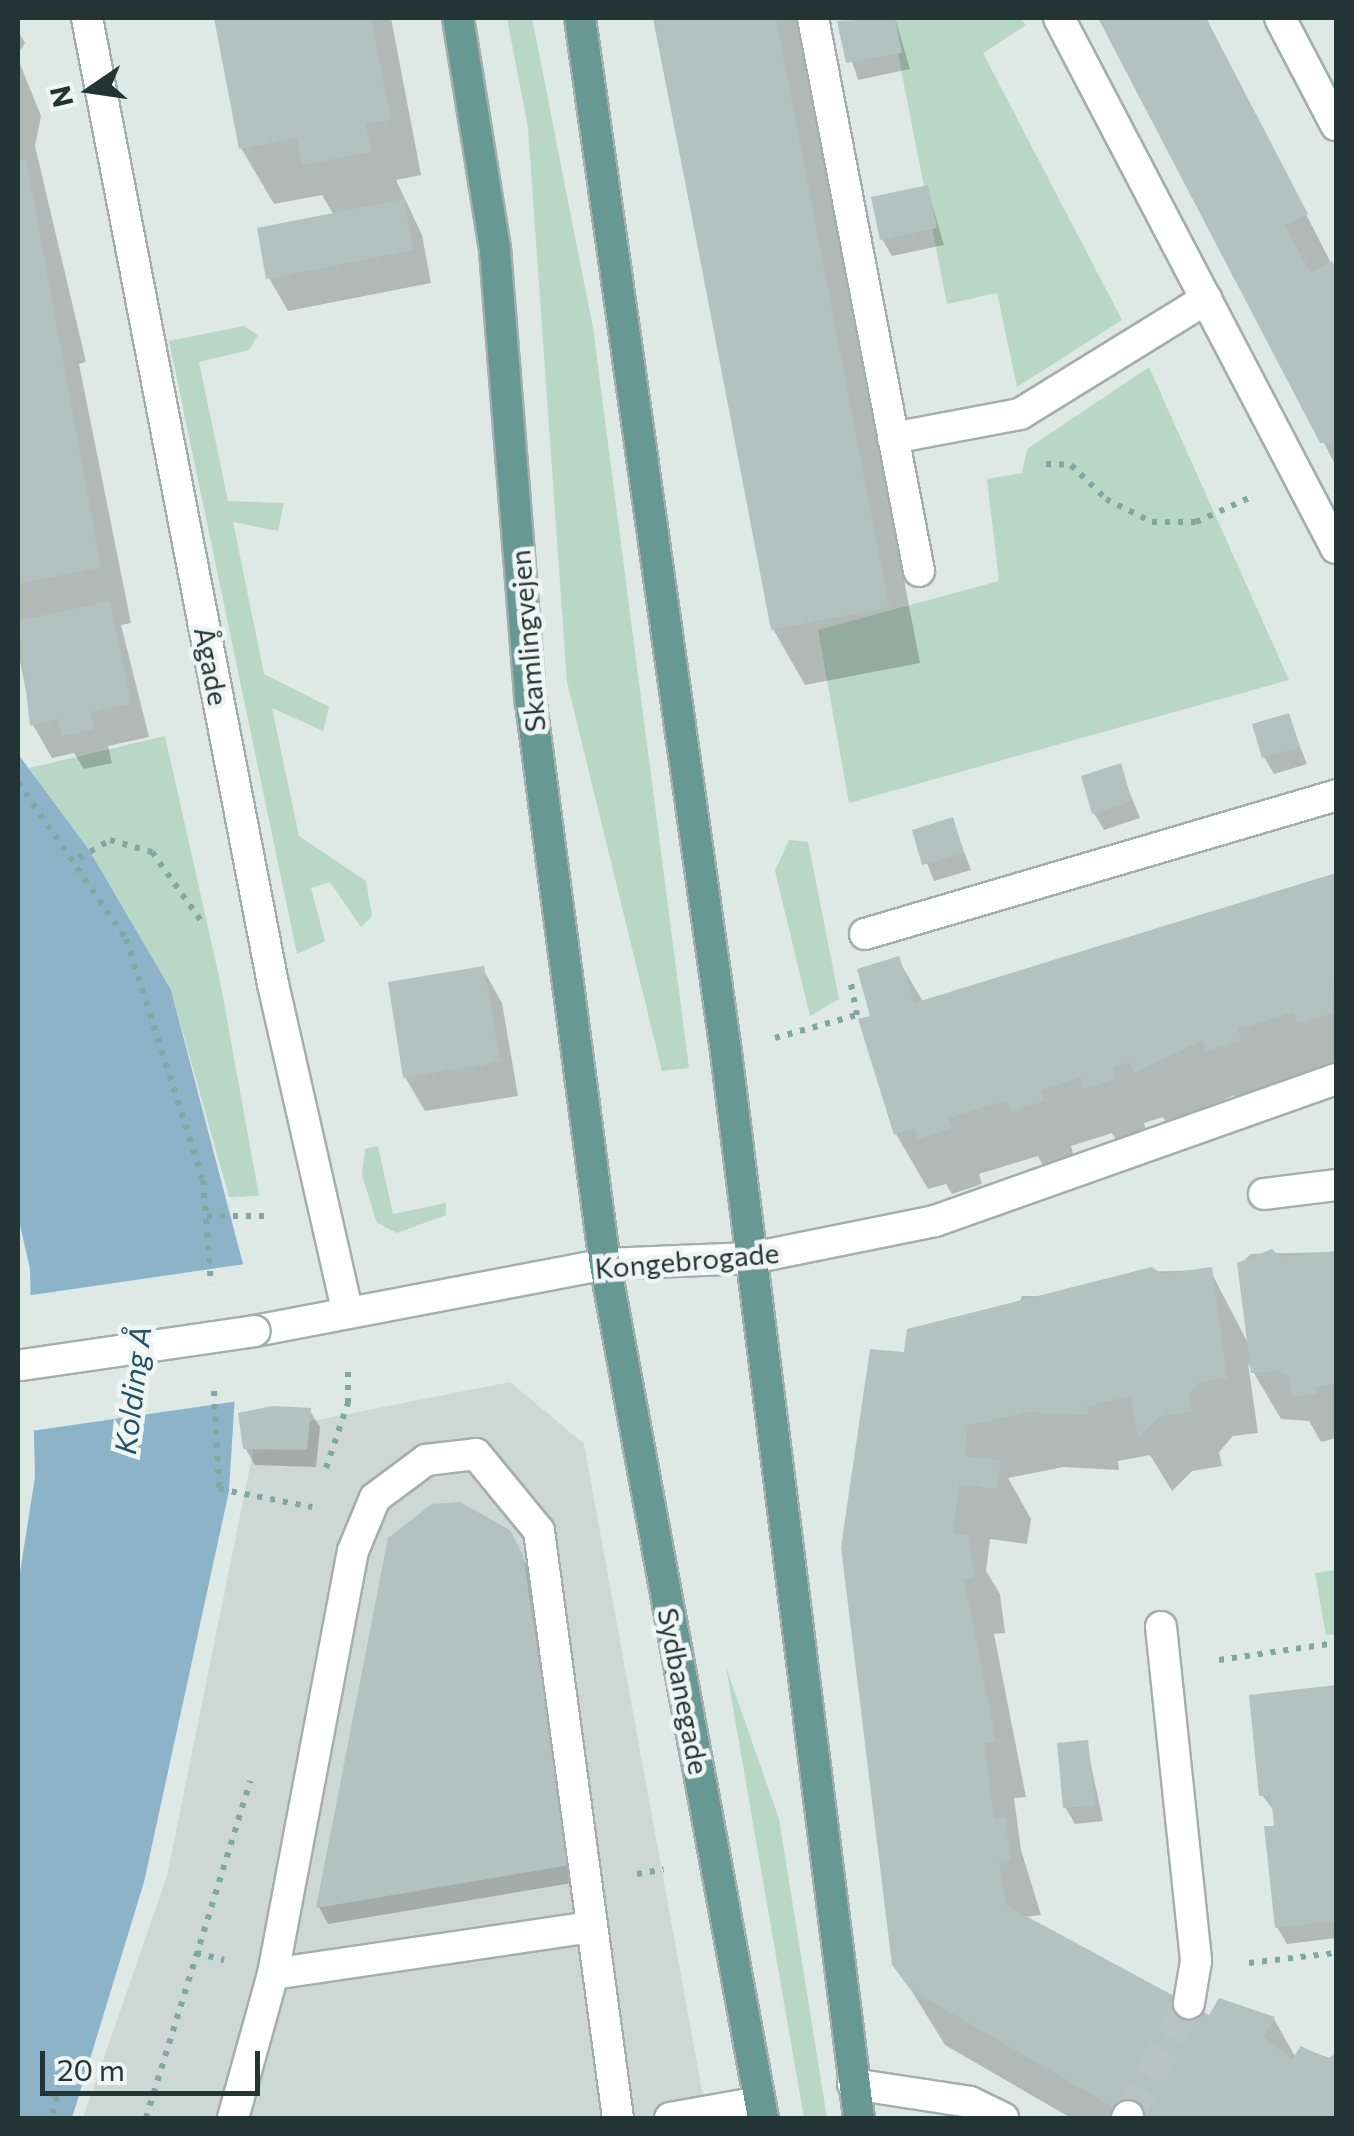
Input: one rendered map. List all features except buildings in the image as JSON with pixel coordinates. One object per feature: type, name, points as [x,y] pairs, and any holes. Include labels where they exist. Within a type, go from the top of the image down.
[{"type":"main road","name":"Skamlingvejen","points":[[458,18],[495,250],[531,703],[605,1264]]},
{"type":"main road","points":[[580,18],[726,1052],[859,2118]]},
{"type":"main road","name":"Sydbanegade","points":[[605,1264],[762,2110]]},
{"type":"street","name":"Ågade","points":[[87,18],[273,984],[321,1209],[348,1313]]},
{"type":"street","points":[[812,18],[919,571]]},
{"type":"street","points":[[1059,18],[1336,548]]},
{"type":"street","points":[[1280,18],[1336,125]]},
{"type":"street","points":[[893,438],[1020,414],[1206,300]]},
{"type":"street","points":[[865,934],[1336,795]]},
{"type":"street","name":"Kongebrogade","points":[[20,1365],[254,1331],[605,1264],[752,1258],[935,1221],[1336,1079]]},
{"type":"street","points":[[1264,1194],[1336,1185]]},
{"type":"street","points":[[233,2118],[273,1974],[353,1551],[375,1498],[426,1460],[476,1454],[539,1531],[618,2118]]},
{"type":"street","points":[[1161,1627],[1196,1961],[1189,2004]]},
{"type":"street","points":[[273,1974],[591,1927]]},
{"type":"street","points":[[854,2084],[970,2102],[1003,2118]]},
{"type":"street","points":[[670,2118],[762,2110]]},
{"type":"path","points":[[1028,463],[1071,465],[1106,499],[1152,522],[1196,522],[1299,476]]},
{"type":"path","points":[[18,782],[79,858],[126,939],[207,1216],[210,1260]]},
{"type":"path","points":[[79,858],[110,840],[152,852],[200,922],[273,984]]},
{"type":"path","points":[[726,1052],[857,1015],[842,941],[865,934]]},
{"type":"path","points":[[207,1216],[321,1209]]},
{"type":"path","points":[[312,1519],[348,1403],[348,1313]]},
{"type":"path","points":[[216,1447],[219,1489],[313,1507]]},
{"type":"path","points":[[1210,1680],[1208,1661],[1336,1644]]},
{"type":"path","points":[[146,2118],[252,1775]]},
{"type":"path","points":[[586,1884],[716,1859]]},
{"type":"path","points":[[1244,1944],[1246,1963],[1336,1953]]},
{"type":"path","points":[[49,2094],[57,2096],[51,2118]]},
{"type":"shaded area","points":[[510,1382],[584,1444],[707,2118],[83,2118],[167,1876],[257,1432]]},
{"type":"green space","points":[[507,18],[532,18],[593,328],[689,1068],[662,1071],[567,682],[528,128]]},
{"type":"green space","points":[[891,18],[1020,18],[1026,25],[983,53],[1122,320],[1017,387],[997,293],[947,304]]},
{"type":"green space","points":[[243,326],[258,335],[249,350],[199,362],[228,501],[284,503],[278,531],[233,522],[264,674],[329,707],[323,731],[272,708],[299,836],[366,881],[372,916],[361,927],[330,882],[311,888],[325,941],[297,954],[169,341]]},
{"type":"green space","points":[[1149,367],[1289,680],[849,803],[818,630],[999,581],[987,479],[1022,473],[1027,449]]},
{"type":"green space","points":[[165,736],[220,981],[259,1196],[229,1197],[171,990],[29,768]]},
{"type":"green space","points":[[789,840],[808,842],[839,999],[810,1016],[775,871]]},
{"type":"green space","points":[[378,1146],[393,1214],[446,1203],[446,1215],[397,1233],[377,1223],[362,1175],[365,1149]]},
{"type":"green space","points":[[1336,1570],[1336,1634],[1326,1635],[1315,1573]]},
{"type":"green space","points":[[726,1667],[779,1819],[827,2118],[804,2118]]},
{"type":"water","name":"Kolding Å","points":[[18,754],[89,850],[171,990],[243,1264],[229,1491],[144,1882],[72,2118],[18,2118],[18,1585],[35,1477],[30,1269],[18,1216]]},
{"type":"pier","points":[[245,1264],[239,1401],[31,1431],[25,1296]]},
{"type":"tunnel","points":[[1128,2116],[1189,2003]]}]
